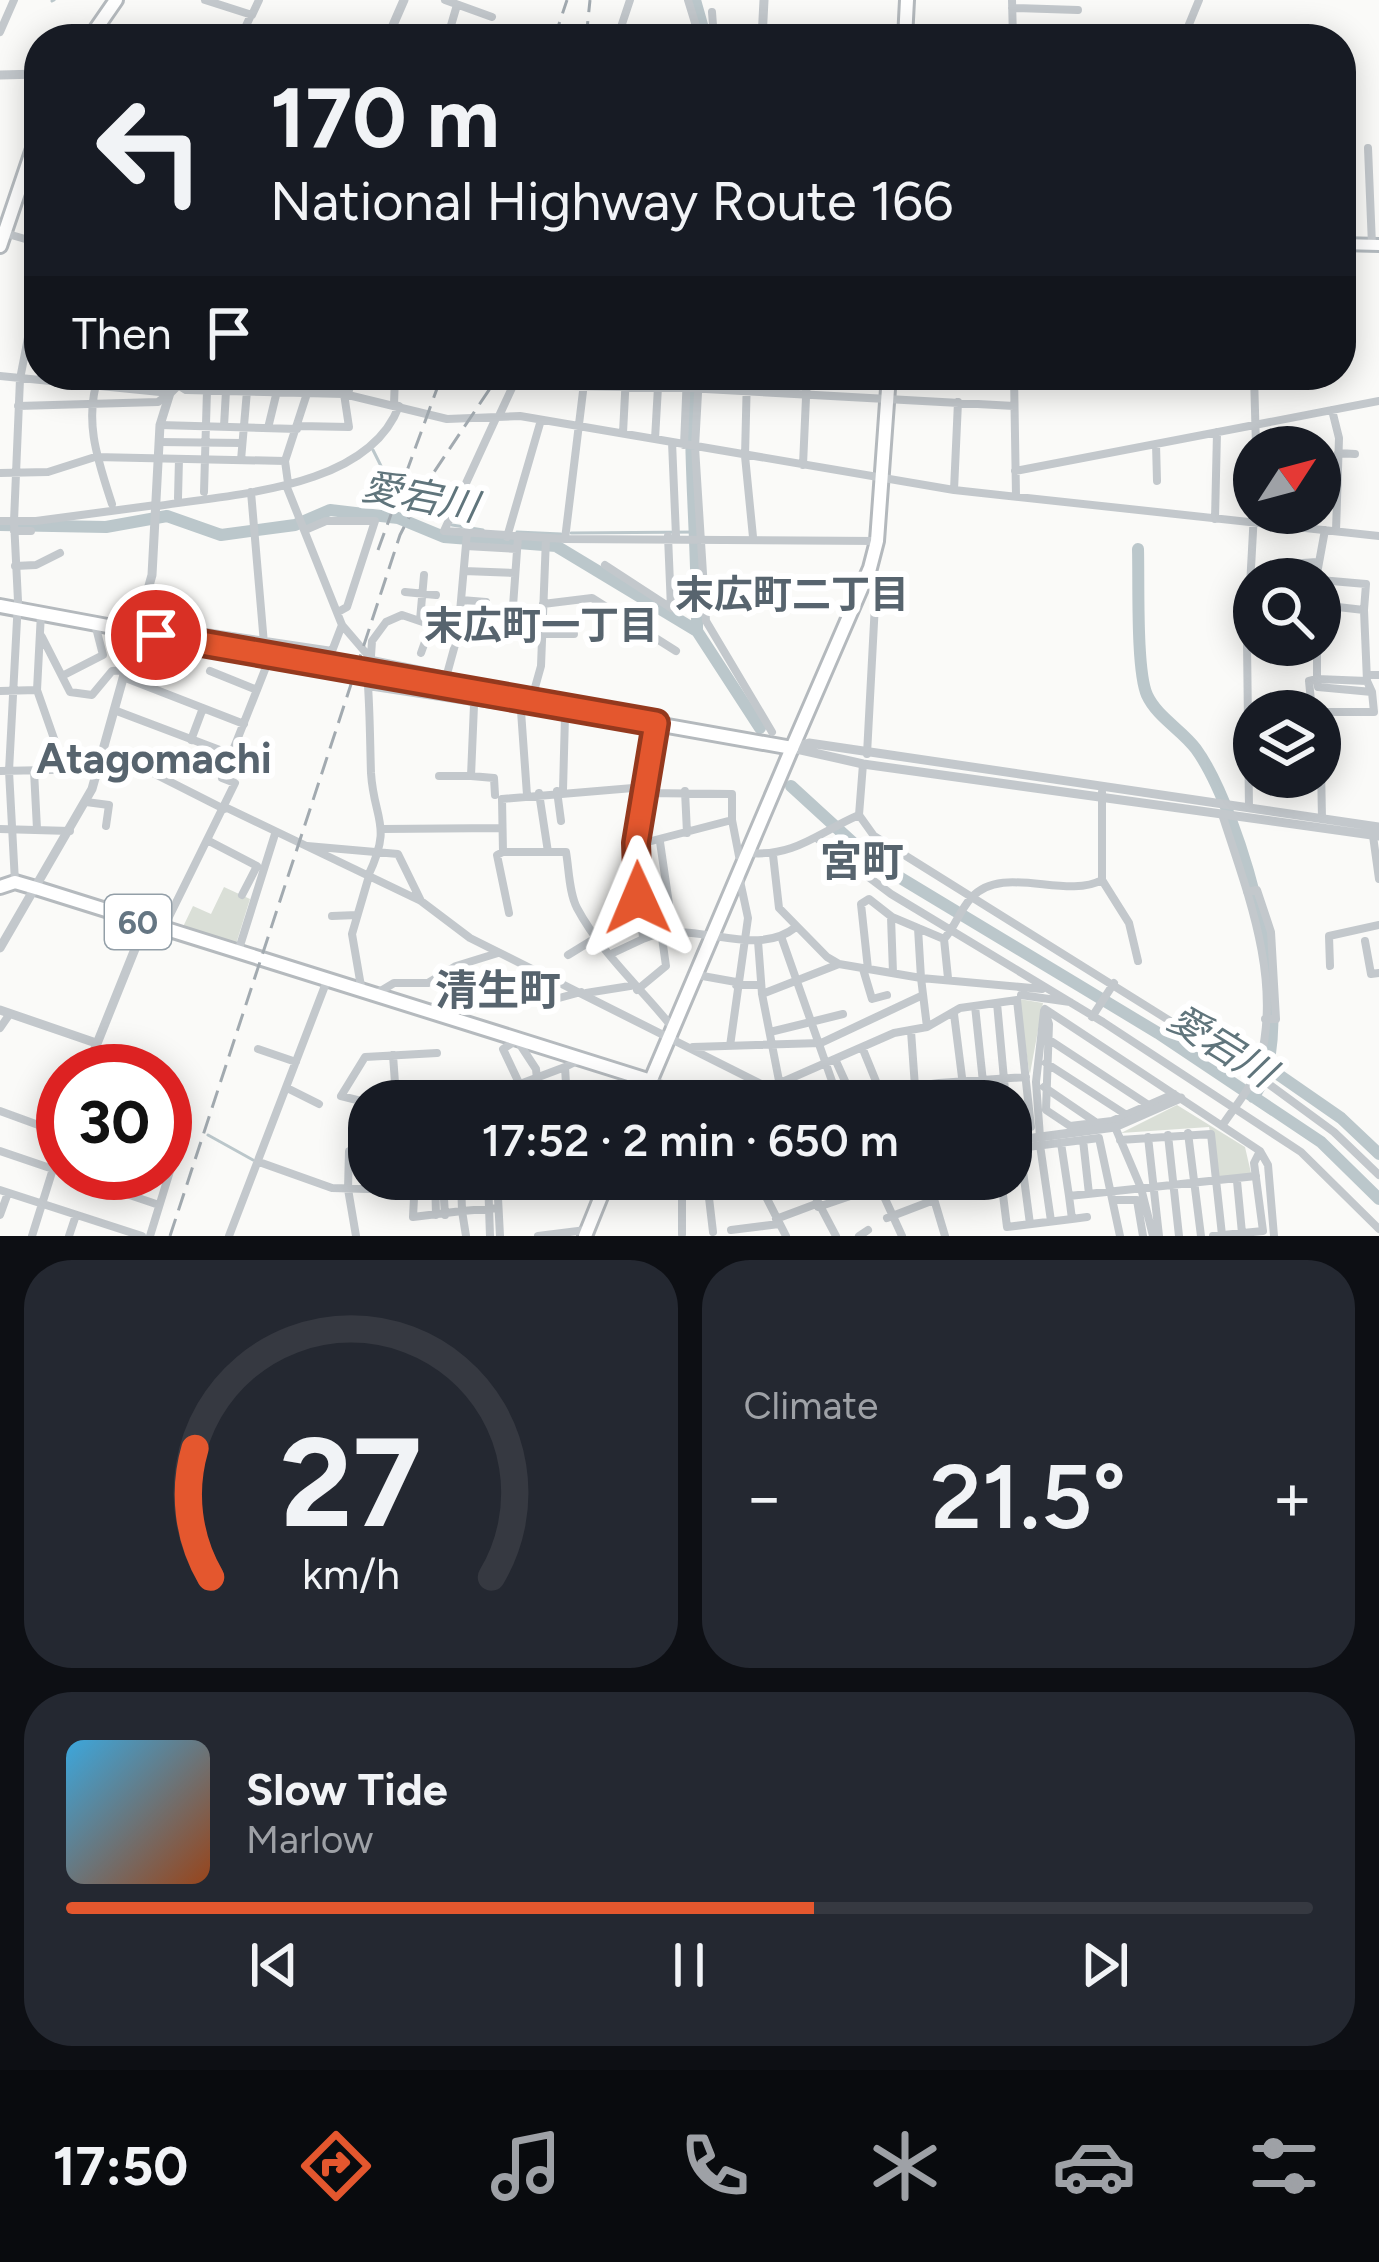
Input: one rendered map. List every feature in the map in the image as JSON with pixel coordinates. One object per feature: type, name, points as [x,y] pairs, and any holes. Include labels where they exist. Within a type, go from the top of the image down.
[{"type":"main road","points":[[1,237],[24,173]]},
{"type":"main road","points":[[651,1080],[871,568],[878,541],[888,390]]},
{"type":"main road","points":[[0,605],[95,624],[138,627],[156,635],[565,711],[792,748]]},
{"type":"main road","points":[[0,887],[15,882]]},
{"type":"main road","name":"60","points":[[15,882],[648,1080]]},
{"type":"main road","points":[[586,1233],[599,1200]]},
{"type":"street","points":[[0,32],[14,0]]},
{"type":"street","points":[[205,0],[251,15]]},
{"type":"street","points":[[247,24],[259,0]]},
{"type":"street","points":[[445,0],[492,17]]},
{"type":"street","points":[[1012,4],[1078,10]]},
{"type":"street","points":[[451,24],[457,5]]},
{"type":"street","points":[[712,13],[713,24]]},
{"type":"street","points":[[1368,148],[1376,245]]},
{"type":"street","points":[[15,882],[4,771],[13,691],[14,526],[24,358]]},
{"type":"street","points":[[0,376],[24,379]]},
{"type":"street","points":[[94,390],[95,457],[112,504]]},
{"type":"street","points":[[18,406],[158,402],[173,390]]},
{"type":"street","points":[[1,943],[39,889],[86,802],[152,575],[160,425],[174,390]]},
{"type":"street","points":[[204,492],[207,390],[282,391],[346,394],[447,419],[541,420],[954,490],[1233,519]]},
{"type":"street","points":[[160,425],[349,427],[347,390]]},
{"type":"street","points":[[0,530],[158,511],[287,484],[344,466],[372,447],[396,406],[395,390]]},
{"type":"street","points":[[511,390],[444,531],[467,539],[674,534],[878,541]]},
{"type":"street","points":[[566,535],[584,390]]},
{"type":"street","points":[[623,434],[626,390]]},
{"type":"street","points":[[656,439],[658,390]]},
{"type":"street","points":[[692,390],[689,446],[708,628],[772,732]]},
{"type":"street","points":[[719,390],[1014,406]]},
{"type":"street","points":[[803,465],[806,390]]},
{"type":"street","points":[[1014,390],[1016,496]]},
{"type":"street","points":[[1255,390],[1256,425]]},
{"type":"street","points":[[219,460],[226,391]]},
{"type":"street","points":[[241,460],[248,391]]},
{"type":"street","points":[[268,428],[282,391]]},
{"type":"street","points":[[310,392],[285,461],[287,484],[342,625],[372,658],[569,700],[561,821]]},
{"type":"street","points":[[746,392],[745,456],[753,537]]},
{"type":"street","points":[[1016,471],[1379,400]]},
{"type":"street","points":[[954,490],[958,403]]},
{"type":"street","points":[[1332,410],[1334,426]]},
{"type":"street","points":[[511,634],[513,539],[541,420]]},
{"type":"street","points":[[1215,519],[1217,432]]},
{"type":"street","points":[[159,442],[242,443]]},
{"type":"street","points":[[605,565],[670,608],[672,442]]},
{"type":"street","points":[[1156,444],[1157,481]]},
{"type":"street","points":[[1341,453],[1355,454]]},
{"type":"street","points":[[0,473],[48,472],[95,457],[285,461]]},
{"type":"street","points":[[178,497],[179,459]]},
{"type":"street","points":[[163,929],[236,783],[223,778],[257,690],[267,641],[251,492]]},
{"type":"street","points":[[0,520],[31,531]]},
{"type":"street","points":[[303,525],[375,521],[347,607],[338,612]]},
{"type":"street","points":[[1341,532],[1379,536]]},
{"type":"street","points":[[1249,808],[1247,641],[1253,534]]},
{"type":"street","points":[[534,691],[546,538]]},
{"type":"street","points":[[467,539],[513,539]]},
{"type":"street","points":[[447,674],[458,634],[467,539]]},
{"type":"street","points":[[15,566],[36,565],[60,553]]},
{"type":"street","points":[[871,568],[876,585],[865,759],[856,816],[862,824],[888,847],[1114,983],[1256,1076],[1334,1132],[1379,1174]]},
{"type":"street","points":[[464,571],[515,573]]},
{"type":"street","points":[[421,653],[424,575]]},
{"type":"street","points":[[1341,581],[1366,584],[1367,678],[1374,712],[1341,712]]},
{"type":"street","points":[[405,592],[436,596]]},
{"type":"street","points":[[543,604],[592,598],[676,651]]},
{"type":"street","points":[[461,600],[486,602],[484,636]]},
{"type":"street","points":[[1341,607],[1364,610]]},
{"type":"street","points":[[41,613],[37,690],[65,770]]},
{"type":"street","points":[[500,952],[456,966],[428,983],[394,983],[368,994],[352,934],[381,849],[382,829],[371,774],[368,686],[372,641],[386,622],[402,615],[458,634],[574,634]]},
{"type":"street","points":[[95,624],[103,655],[120,673],[244,724]]},
{"type":"street","points":[[138,627],[332,651],[342,625]]},
{"type":"street","points":[[41,636],[70,692],[92,695],[120,673]]},
{"type":"street","points":[[62,676],[103,655]]},
{"type":"street","points":[[333,660],[361,664]]},
{"type":"street","points":[[1318,666],[1318,687],[1372,692]]},
{"type":"street","points":[[210,671],[257,690]]},
{"type":"street","points":[[1312,690],[1309,681],[1379,675]]},
{"type":"street","points":[[368,686],[521,711],[565,711]]},
{"type":"street","points":[[0,691],[37,690]]},
{"type":"street","points":[[471,776],[474,705]]},
{"type":"street","points":[[191,740],[203,708]]},
{"type":"street","points":[[114,710],[232,755]]},
{"type":"street","points":[[521,711],[527,795]]},
{"type":"street","points":[[643,939],[636,845],[656,723]]},
{"type":"street","points":[[792,748],[809,743],[865,759],[1377,833]]},
{"type":"street","points":[[4,771],[127,766],[158,773],[275,834],[421,901],[500,952],[671,1032]]},
{"type":"street","points":[[34,771],[37,829]]},
{"type":"street","points":[[439,776],[494,778],[495,795]]},
{"type":"street","points":[[503,852],[502,799],[560,790],[732,794],[739,856],[773,855],[820,838],[856,816]]},
{"type":"street","points":[[685,790],[687,833]]},
{"type":"street","points":[[1102,791],[1102,880],[1129,923],[1138,961]]},
{"type":"street","points":[[539,793],[548,852]]},
{"type":"street","points":[[1321,798],[1322,819]]},
{"type":"street","points":[[86,802],[109,806],[106,826]]},
{"type":"street","points":[[1226,810],[1249,808],[1322,819],[1377,833]]},
{"type":"street","points":[[1222,1126],[1256,1076],[1269,1019],[1270,990],[1261,920],[1226,810]]},
{"type":"street","points":[[636,845],[732,820]]},
{"type":"street","points":[[382,829],[502,828]]},
{"type":"street","points":[[0,829],[71,832]]},
{"type":"street","points":[[1377,833],[1379,879]]},
{"type":"street","points":[[237,954],[275,834]]},
{"type":"street","points":[[820,838],[947,936],[1070,1002],[1316,1163],[1379,1228]]},
{"type":"street","points":[[207,841],[261,867]]},
{"type":"street","points":[[560,998],[634,988],[666,966],[659,905],[669,904],[660,842]]},
{"type":"street","points":[[305,846],[398,854],[421,901]]},
{"type":"street","points":[[508,913],[497,855],[566,852],[575,905],[634,988],[671,1032],[692,1048],[755,1080]]},
{"type":"street","points":[[773,855],[777,903],[796,927],[839,964],[921,978],[1049,990]]},
{"type":"street","points":[[242,895],[261,867]]},
{"type":"street","points":[[730,1046],[747,912],[738,874]]},
{"type":"street","points":[[948,978],[947,936],[970,898],[1002,884],[1086,889],[1102,880]]},
{"type":"street","points":[[887,995],[872,999],[861,904],[869,899],[892,917],[947,936]]},
{"type":"street","points":[[332,916],[357,915]]},
{"type":"street","points":[[892,917],[893,973]]},
{"type":"street","points":[[0,1028],[4,1012],[96,1042],[145,924]]},
{"type":"street","points":[[1330,966],[1329,936],[1379,925]]},
{"type":"street","points":[[613,953],[663,931],[758,941],[782,939],[796,927]]},
{"type":"street","points":[[918,928],[927,1028]]},
{"type":"street","points":[[568,955],[599,936]]},
{"type":"street","points":[[782,939],[829,1080]]},
{"type":"street","points":[[758,941],[779,1080]]},
{"type":"street","points":[[1365,941],[1371,974],[1379,973]]},
{"type":"street","points":[[695,975],[762,989],[795,983],[839,964]]},
{"type":"street","points":[[229,1236],[326,983]]},
{"type":"street","points":[[1092,1017],[1114,983]]},
{"type":"street","points":[[692,1048],[815,1044],[923,995]]},
{"type":"street","points":[[1021,995],[1070,1002]]},
{"type":"street","points":[[800,1080],[862,1047],[927,1028],[975,1006],[1017,1000],[1025,1078]]},
{"type":"street","points":[[997,1003],[1006,1080],[1038,1075]]},
{"type":"street","points":[[975,1006],[986,1080]]},
{"type":"street","points":[[1045,1009],[1046,1110],[1070,1126],[1177,1096]]},
{"type":"street","points":[[1045,1009],[1038,1075],[1040,1141],[1051,1222]]},
{"type":"street","points":[[1045,1009],[1260,1150],[1268,1166],[1274,1236]]},
{"type":"street","points":[[770,1032],[843,1014]]},
{"type":"street","points":[[954,1014],[965,1080]]},
{"type":"street","points":[[911,1031],[913,1080]]},
{"type":"street","points":[[1048,1039],[1148,1104]]},
{"type":"street","points":[[512,1080],[503,1049],[517,1040],[536,1069],[535,1080]]},
{"type":"street","points":[[862,1047],[875,1080]]},
{"type":"street","points":[[258,1048],[296,1062]]},
{"type":"street","points":[[348,1080],[364,1057],[436,1053]]},
{"type":"street","points":[[393,1055],[399,1080]]},
{"type":"street","points":[[526,1080],[581,1059]]},
{"type":"street","points":[[835,1059],[844,1080]]},
{"type":"street","points":[[1046,1063],[1125,1114]]},
{"type":"street","points":[[565,1066],[566,1080]]},
{"type":"street","points":[[1043,1087],[1094,1121]]},
{"type":"street","points":[[286,1088],[319,1105]]},
{"type":"street","points":[[1032,1142],[1114,1127],[1177,1096]]},
{"type":"street","points":[[0,1112],[36,1125]]},
{"type":"street","points":[[1114,1127],[1156,1236]]},
{"type":"street","points":[[1120,1141],[1188,1132],[1210,1134],[1218,1236],[1263,1231],[1256,1176],[1260,1150]]},
{"type":"street","points":[[1188,1132],[1201,1236]]},
{"type":"street","points":[[1168,1135],[1180,1236]]},
{"type":"street","points":[[1148,1137],[1156,1236]]},
{"type":"street","points":[[1040,1141],[1100,1138],[1120,1236]]},
{"type":"street","points":[[1083,1140],[1089,1194]]},
{"type":"street","points":[[1061,1143],[1072,1219]]},
{"type":"street","points":[[0,1151],[36,1164]]},
{"type":"street","points":[[259,1162],[348,1190]]},
{"type":"street","points":[[1113,1195],[1256,1176]]},
{"type":"street","points":[[1237,1181],[1242,1233]]},
{"type":"street","points":[[0,1216],[4,1191],[146,1236],[161,1200]]},
{"type":"street","points":[[1069,1196],[1137,1200],[1143,1236]]},
{"type":"street","points":[[32,1236],[45,1200]]},
{"type":"street","points":[[144,1200],[159,1205]]},
{"type":"street","points":[[350,1200],[356,1236]]},
{"type":"street","points":[[414,1200],[413,1217],[494,1209]]},
{"type":"street","points":[[440,1200],[441,1215]]},
{"type":"street","points":[[462,1200],[466,1236]]},
{"type":"street","points":[[492,1200],[500,1236]]},
{"type":"street","points":[[490,1236],[495,1200]]},
{"type":"street","points":[[681,1200],[682,1234]]},
{"type":"street","points":[[709,1200],[713,1232]]},
{"type":"street","points":[[768,1200],[786,1236]]},
{"type":"street","points":[[815,1200],[836,1236]]},
{"type":"street","points":[[734,1232],[758,1233],[830,1200]]},
{"type":"street","points":[[884,1200],[902,1236]]},
{"type":"street","points":[[890,1217],[934,1200],[945,1236]]},
{"type":"street","points":[[1004,1200],[1007,1227],[1087,1217]]},
{"type":"street","points":[[1025,1200],[1030,1225]]},
{"type":"street","points":[[69,1236],[76,1215]]},
{"type":"street","points":[[538,1236],[586,1233]]},
{"type":"shaded area","points":[[224,887],[250,899],[236,944],[181,931],[193,906],[211,914]]},
{"type":"shaded area","points":[[1019,999],[1043,1003],[1030,1074],[1029,1071]]},
{"type":"shaded area","points":[[1177,1105],[1245,1147],[1251,1173],[1220,1180],[1209,1127],[1121,1133]]},
{"type":"waterway","points":[[695,0],[702,24]]},
{"type":"waterway","points":[[692,390],[697,631]]},
{"type":"waterway","points":[[373,450],[393,490],[430,506],[444,519]]},
{"type":"waterway","name":"愛宕川","points":[[0,525],[106,527],[167,516],[221,535],[295,525],[330,510],[398,518],[444,537],[556,546],[697,631],[760,728]]},
{"type":"waterway","points":[[452,525],[483,530]]},
{"type":"waterway","points":[[517,532],[561,534]]},
{"type":"waterway","points":[[571,533],[697,532]]},
{"type":"waterway","points":[[1138,549],[1143,683],[1157,710],[1196,749],[1214,779],[1248,869],[1261,922],[1272,1024],[1267,1066],[1253,1097]]},
{"type":"waterway","name":"愛宕川","points":[[791,786],[874,862],[1158,1033],[1321,1142],[1379,1199]]},
{"type":"waterway","points":[[1266,1066],[1341,1118],[1379,1154]]},
{"type":"waterway","points":[[208,1135],[253,1160]]},
{"type":"railway","points":[[559,24],[567,0]]},
{"type":"railway","points":[[588,24],[590,0]]},
{"type":"railway","points":[[378,550],[437,390]]},
{"type":"railway","points":[[170,1236],[400,535],[426,484],[489,390]]},
{"type":"district","name":"末広町二丁目","points":[[792,594]]},
{"type":"district","name":"末広町一丁目","points":[[541,625]]},
{"type":"district","name":"Atagomachi","points":[[154,758]]},
{"type":"district","name":"宮町","points":[[862,861]]},
{"type":"district","name":"清生町","points":[[498,990]]},
{"type":"route","points":[[156,635],[656,723],[636,843],[638,898]]}]
